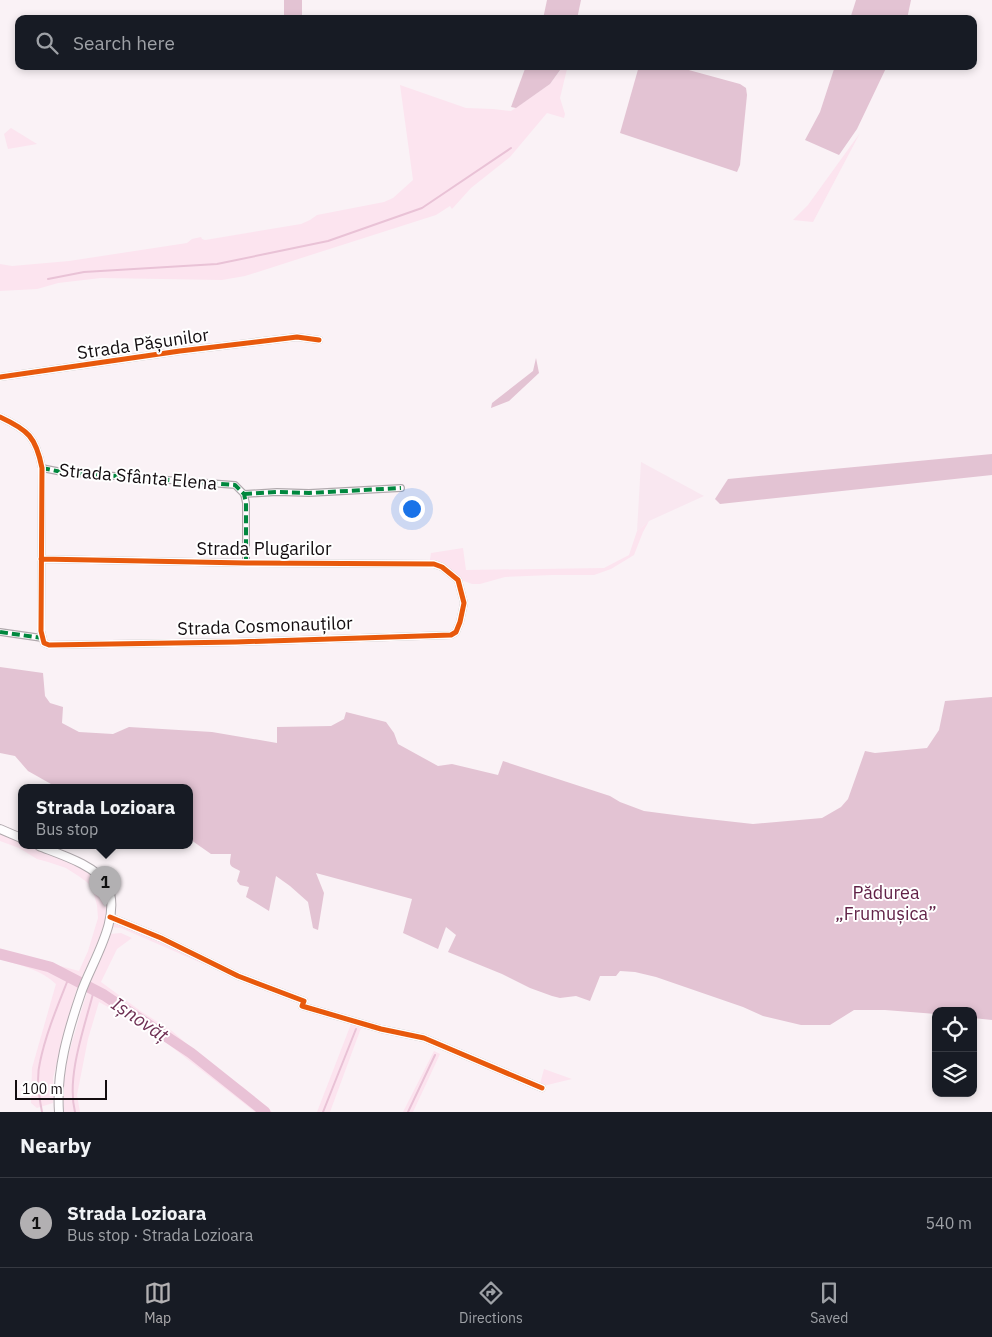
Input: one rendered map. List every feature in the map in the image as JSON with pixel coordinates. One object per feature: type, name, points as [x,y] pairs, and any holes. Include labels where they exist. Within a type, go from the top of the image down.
[{"type":"street","name":"Strada Pășunilor","points":[[0,377],[287,338],[297,337],[319,340]]},
{"type":"street","points":[[0,417],[29,435],[37,447],[42,468],[40,612],[43,640],[0,632]]},
{"type":"street","name":"Strada Sfânta Elena","points":[[42,468],[62,472],[235,485],[244,494]]},
{"type":"street","points":[[246,563],[246,503],[244,494],[401,488]]},
{"type":"street","name":"Strada Plugarilor","points":[[41,559],[434,564],[442,567],[458,580],[464,603]]},
{"type":"street","name":"Strada Cosmonauților","points":[[43,640],[49,644],[236,642],[451,634],[456,632],[464,603]]},
{"type":"street","points":[[0,829],[18,837]]},
{"type":"street","points":[[46,849],[91,869],[107,885],[110,896],[108,928],[81,992],[60,1069],[58,1088],[59,1112]]},
{"type":"street","points":[[110,916],[161,938],[238,976],[304,1001],[302,1006],[381,1029],[424,1038],[542,1088]]},
{"type":"shaded area","points":[[560,70],[567,70],[560,98],[565,114],[564,118],[547,113],[510,157],[471,188],[452,209],[450,206],[436,215],[245,276],[222,280],[101,278],[58,283],[37,289],[0,291],[0,264],[12,266],[69,261],[187,243],[192,239],[201,237],[205,240],[301,224],[317,215],[384,202],[393,198],[413,180],[400,85],[466,108],[511,111],[550,84]]},
{"type":"shaded area","points":[[11,128],[37,144],[8,149],[4,134]]},
{"type":"shaded area","points":[[860,133],[813,222],[793,220],[808,205]]},
{"type":"shaded area","points":[[641,462],[704,496],[649,521],[637,531]]},
{"type":"shaded area","points":[[649,521],[634,555],[611,569],[594,575],[505,577],[480,584],[472,584],[461,580],[447,567],[430,560],[431,553],[463,548],[466,570],[604,568],[629,555],[637,531]]},
{"type":"shaded area","points":[[0,833],[18,841],[18,848],[0,841]]},
{"type":"shaded area","points":[[21,849],[37,849],[85,869],[103,883],[108,906],[103,930],[76,991],[53,1078],[53,1103],[37,1108],[31,1103],[32,1068],[56,984],[44,975],[0,959],[0,950],[79,971],[88,951],[98,918],[93,891],[88,883],[66,868],[37,859]]},
{"type":"shaded area","points":[[113,920],[159,939],[207,964],[121,928],[110,927]]},
{"type":"shaded area","points":[[121,933],[132,938],[117,949],[101,982],[172,1031],[272,1112],[255,1112],[159,1037],[99,1002],[88,1039],[77,1095],[80,1112],[64,1112],[63,1090],[66,1070],[83,1005],[109,934]]},
{"type":"shaded area","points":[[351,1024],[361,1028],[330,1112],[317,1112]]},
{"type":"shaded area","points":[[434,1051],[440,1054],[413,1112],[403,1112]]},
{"type":"shaded area","points":[[544,1069],[572,1079],[543,1086],[540,1084]]},
{"type":"green space","points":[[284,0],[302,0],[302,15],[284,15]]},
{"type":"green space","points":[[547,0],[581,0],[578,15],[544,15]]},
{"type":"green space","points":[[856,0],[911,0],[908,15],[851,15]]},
{"type":"green space","points":[[525,70],[560,70],[550,84],[516,108],[511,107]]},
{"type":"green space","points":[[638,70],[689,70],[740,84],[746,88],[747,95],[740,165],[737,172],[620,133]]},
{"type":"green space","points":[[834,70],[885,70],[857,129],[839,155],[805,140],[820,112]]},
{"type":"green space","points":[[536,358],[539,373],[509,401],[491,408],[492,403],[533,371]]},
{"type":"green space","points":[[992,454],[992,475],[720,504],[715,499],[728,479]]},
{"type":"green space","name":"Pădurea „Frumușica”","points":[[0,667],[43,673],[45,696],[50,703],[63,707],[62,723],[79,732],[113,734],[129,727],[212,732],[277,743],[277,727],[331,726],[344,719],[346,712],[386,722],[394,733],[398,744],[438,766],[452,764],[498,775],[503,761],[610,796],[644,811],[753,824],[822,818],[841,807],[848,799],[865,751],[875,753],[927,748],[939,730],[945,701],[992,697],[992,1020],[977,1018],[977,1007],[932,1007],[932,1014],[854,1010],[830,1025],[801,1025],[763,1016],[743,1007],[656,977],[620,971],[616,976],[600,976],[590,1001],[576,996],[560,998],[552,996],[448,952],[456,935],[446,927],[438,949],[403,933],[412,899],[316,873],[324,893],[318,930],[313,928],[308,902],[276,876],[269,911],[246,897],[249,887],[240,885],[237,881],[240,871],[231,865],[231,854],[211,854],[193,841],[193,784],[51,784],[28,771],[15,756],[0,753]]},
{"type":"waterway","points":[[48,279],[84,272],[217,264],[328,241],[422,208],[511,148]]},
{"type":"waterway","name":"Ișnovăț","points":[[0,954],[50,967],[104,995],[191,1053],[265,1112]]},
{"type":"waterway","points":[[42,1112],[38,1081],[40,1062],[49,1030],[69,977]]},
{"type":"waterway","points":[[75,1112],[73,1098],[75,1067],[94,990]]},
{"type":"waterway","points":[[323,1112],[356,1029]]},
{"type":"waterway","points":[[408,1112],[435,1055]]},
{"type":"marked path","points":[[42,468],[62,472],[235,485],[244,494],[246,503],[246,563]]},
{"type":"marked path","points":[[244,494],[401,488]]},
{"type":"marked path","points":[[0,632],[42,638]]},
{"type":"cycle path","points":[[0,377],[180,351],[297,337],[319,340]]},
{"type":"cycle path","points":[[0,417],[24,431],[33,442],[40,457],[42,468],[41,631],[44,643],[49,645],[236,642],[451,635],[456,632],[464,603],[458,580],[442,567],[434,564],[246,563],[41,559]]},
{"type":"cycle path","points":[[110,917],[161,938],[238,976],[304,1001],[302,1006],[381,1029],[424,1038],[542,1088]]},
{"type":"place","name":"Strada Lozioara","points":[[105,907]]}]
